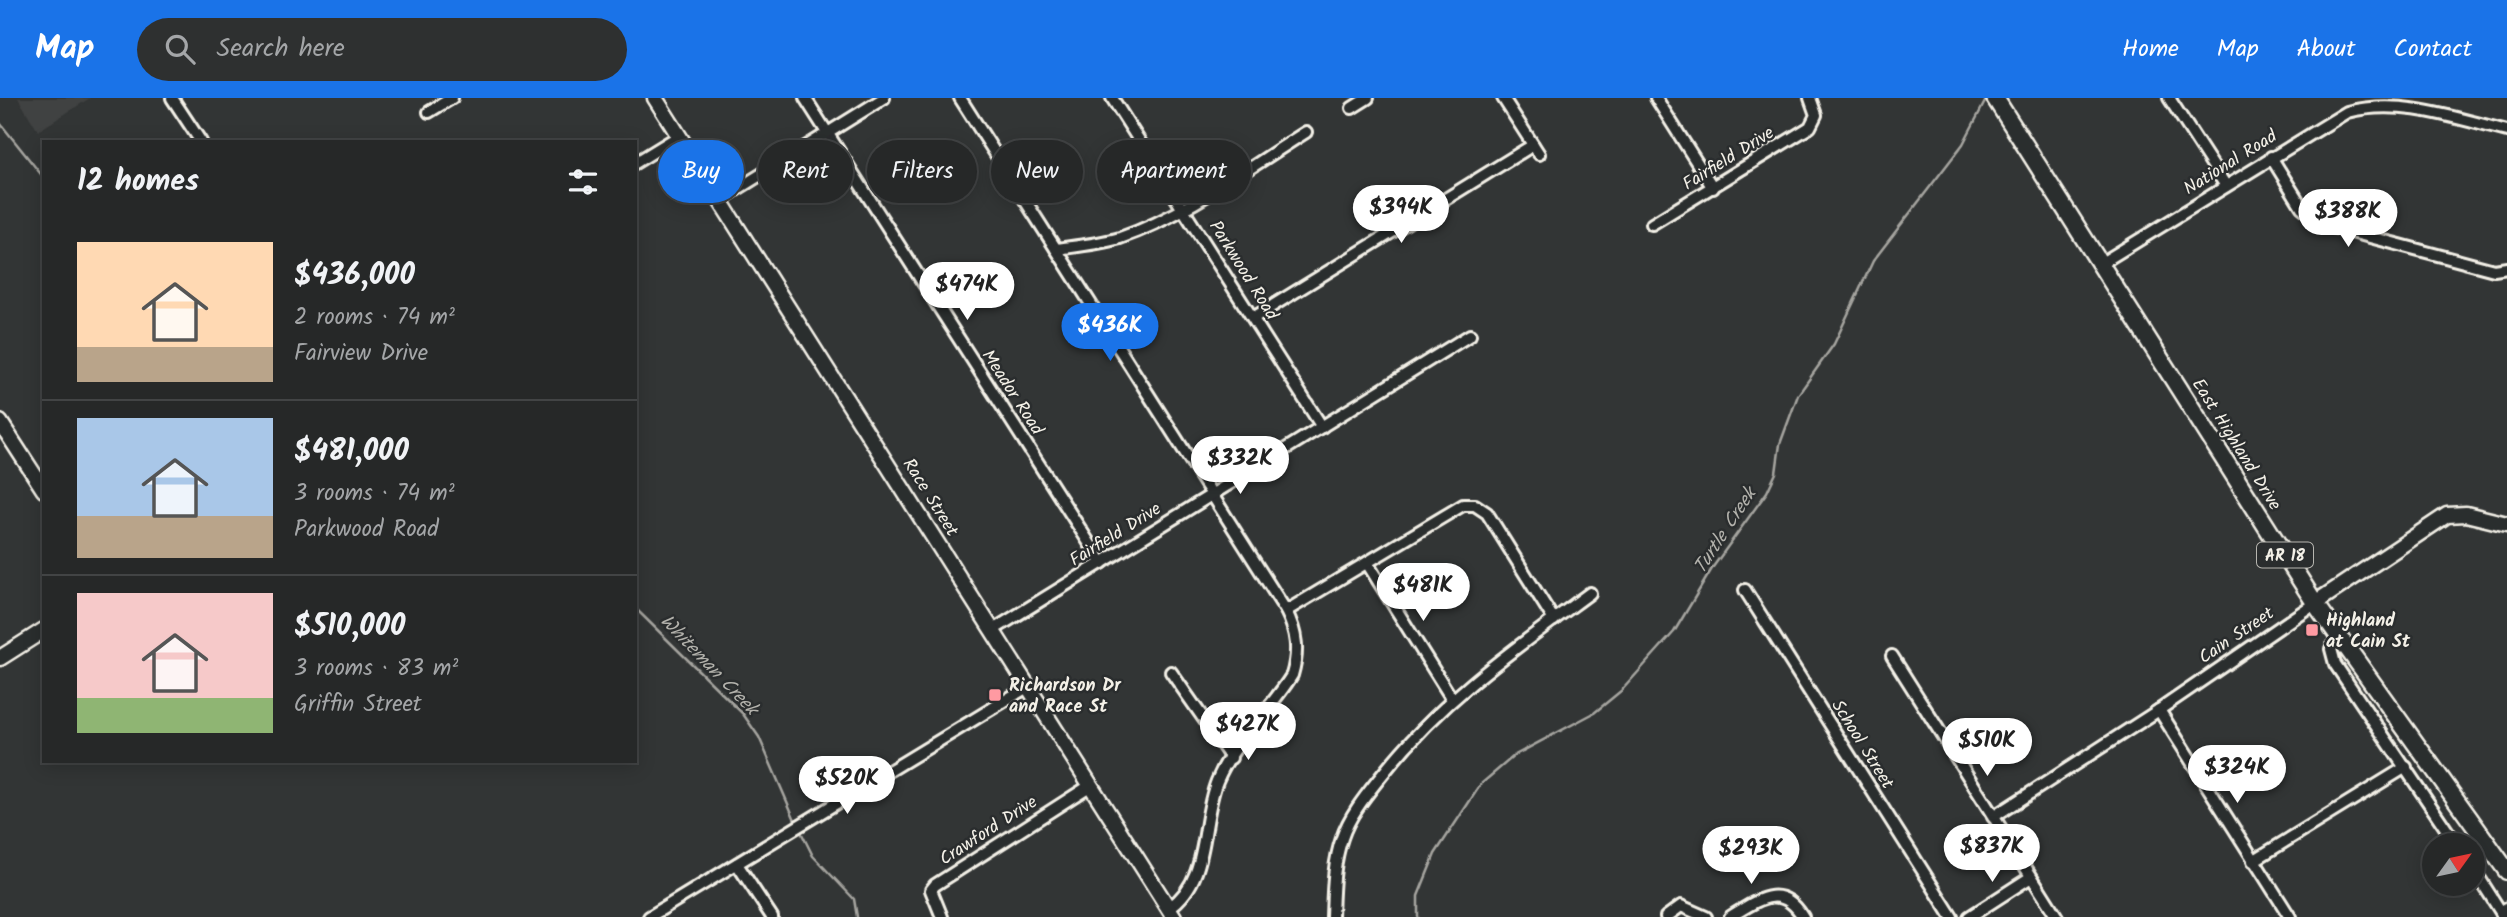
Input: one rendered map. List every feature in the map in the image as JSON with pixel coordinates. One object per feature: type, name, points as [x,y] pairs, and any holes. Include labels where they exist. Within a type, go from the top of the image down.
[{"type":"main road","name":"East Highland Drive","points":[[1999,103],[2315,603],[2507,871]]},
{"type":"street","points":[[172,98],[200,140]]},
{"type":"street","points":[[429,112],[452,98]]},
{"type":"street","name":"Race Street","points":[[655,98],[682,140]]},
{"type":"street","name":"Meador Road","points":[[805,98],[1102,563]]},
{"type":"street","points":[[744,185],[884,98]]},
{"type":"street","points":[[960,98],[1286,611],[1296,635],[1296,662],[1292,675],[1231,758],[1214,793],[1195,880],[1172,913]]},
{"type":"street","name":"Parkwood Road","points":[[1114,98],[1322,427]]},
{"type":"street","points":[[1352,108],[1368,98]]},
{"type":"street","points":[[1253,318],[1536,150],[1503,98]]},
{"type":"street","points":[[1656,98],[1713,188]]},
{"type":"street","name":"Fairfield Drive","points":[[1652,224],[1810,127],[1816,115],[1810,98]]},
{"type":"street","points":[[2169,98],[2226,186]]},
{"type":"street","name":"National Road","points":[[2100,264],[2271,157],[2369,102],[2401,106],[2507,131]]},
{"type":"street","points":[[1056,249],[1118,238],[1183,208],[1306,132]]},
{"type":"street","points":[[637,162],[679,135]]},
{"type":"street","points":[[2271,157],[2302,207],[2325,225],[2494,270],[2507,268]]},
{"type":"street","name":"Race Street","points":[[722,203],[1172,913]]},
{"type":"street","name":"Fairfield Drive","points":[[993,630],[1470,335]]},
{"type":"street","points":[[0,422],[42,487]]},
{"type":"street","points":[[1286,611],[1464,505],[1475,505],[1487,513],[1554,620]]},
{"type":"street","name":"Cain Street","points":[[1993,817],[2160,710],[2447,515],[2466,514],[2507,524]]},
{"type":"street","points":[[1367,563],[1452,699]]},
{"type":"street","name":"School Street","points":[[1745,590],[1952,917]]},
{"type":"street","points":[[1332,917],[1338,851],[1351,818],[1405,745],[1452,699],[1590,593]]},
{"type":"street","points":[[0,658],[42,631]]},
{"type":"street","points":[[2339,635],[2331,649],[2335,664],[2449,833]]},
{"type":"street","points":[[1892,656],[2057,917]]},
{"type":"street","points":[[1171,672],[1231,758]]},
{"type":"street","points":[[649,917],[1029,686]]},
{"type":"street","points":[[2160,710],[2290,917]]},
{"type":"street","points":[[2253,861],[2406,767]]},
{"type":"street","name":"Crawford Drive","points":[[942,917],[932,896],[931,890],[935,885],[1091,785]]},
{"type":"street","points":[[737,864],[772,917]]},
{"type":"street","points":[[1969,917],[2031,877]]},
{"type":"street","points":[[2485,887],[2504,917]]},
{"type":"street","points":[[1730,917],[1761,898],[1782,897],[1794,904],[1803,917]]},
{"type":"street","points":[[1666,917],[1681,906],[1706,917]]},
{"type":"street","points":[[2504,917],[2507,910]]},
{"type":"shaded area","points":[[18,98],[90,98],[38,131]]},
{"type":"waterway","name":"Turtle Creek","points":[[1418,917],[1418,896],[1435,854],[1481,784],[1515,755],[1594,713],[1622,690],[1674,632],[1713,567],[1767,492],[1776,473],[1780,444],[1798,395],[1834,344],[1873,261],[1963,144],[1987,98]]},
{"type":"waterway","name":"Whiteman Creek","points":[[0,123],[42,176]]},
{"type":"waterway","name":"Whiteman Creek","points":[[637,610],[743,714],[759,737],[795,820]]},
{"type":"waterway","name":"Whiteman Creek","points":[[802,834],[813,856],[854,899],[857,917]]},
{"type":"place","name":"Highland at Cain St","points":[[2312,630]]},
{"type":"place","name":"Richardson Dr and Race St","points":[[995,695]]}]
